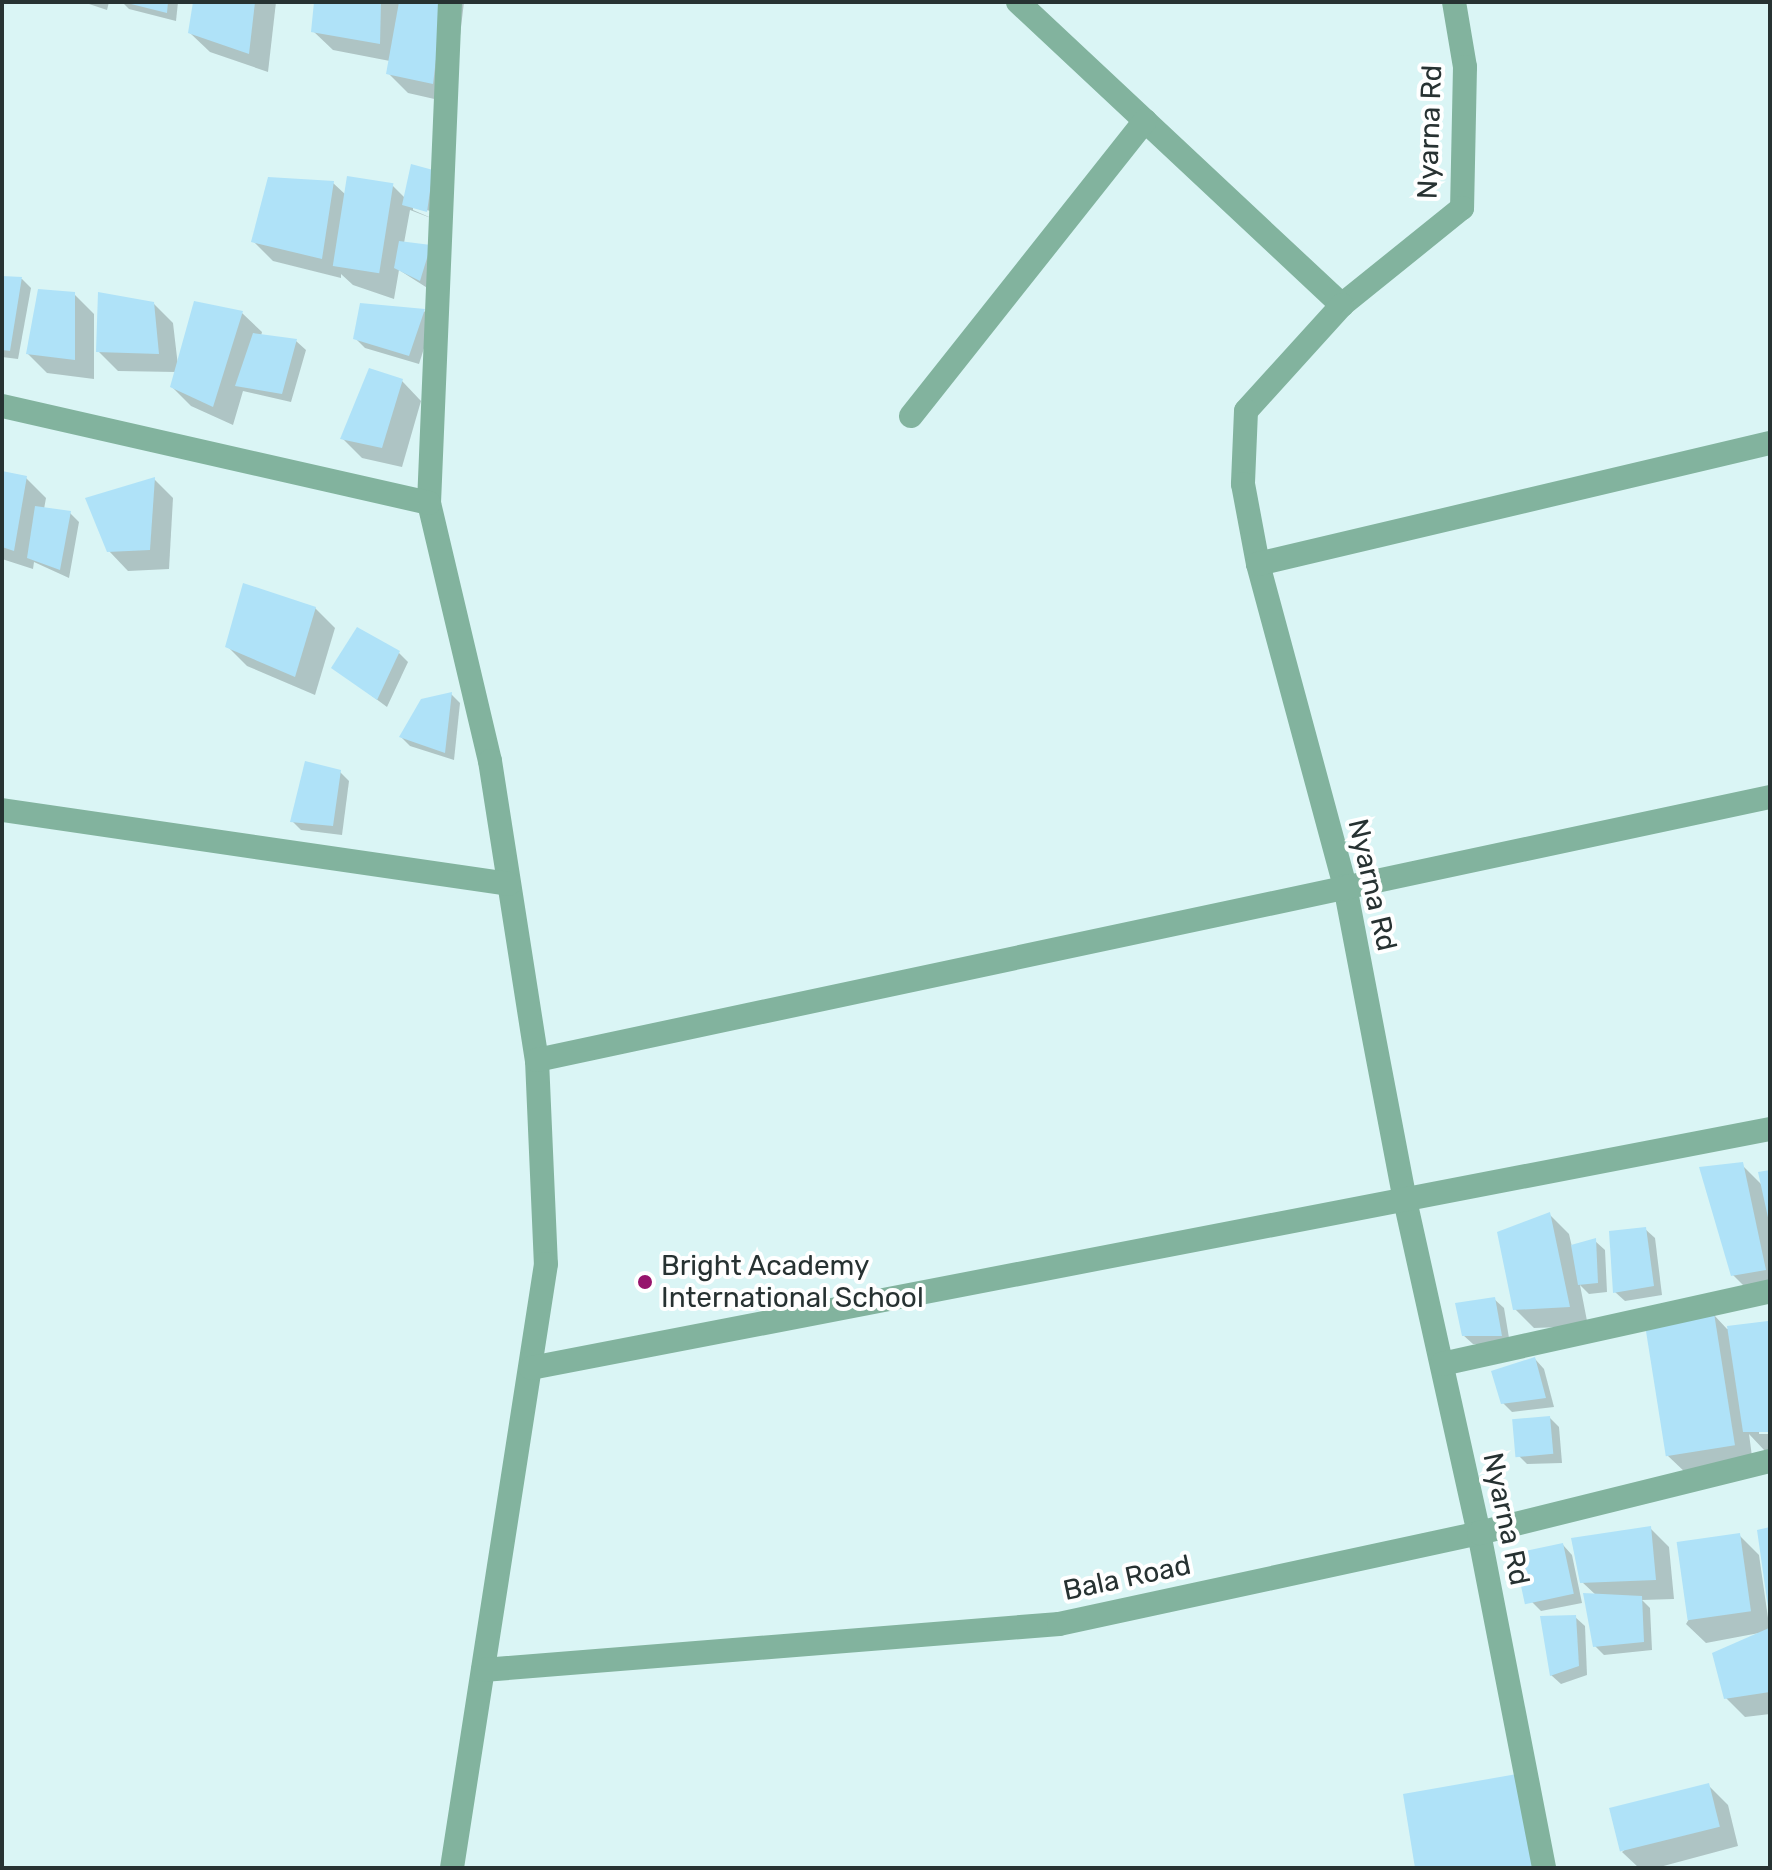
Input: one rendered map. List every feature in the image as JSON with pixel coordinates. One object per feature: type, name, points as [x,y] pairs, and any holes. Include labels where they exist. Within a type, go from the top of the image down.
[{"type":"street","points":[[450,2],[429,503],[490,761],[537,1060],[546,1264],[452,1868]]},
{"type":"street","points":[[1018,2],[1342,305]]},
{"type":"street","name":"Nyarna Rd","points":[[1454,2],[1465,67],[1462,208],[1342,305],[1246,411],[1243,484],[1258,564],[1345,886],[1405,1200],[1479,1533],[1544,1868]]},
{"type":"street","points":[[911,416],[1145,121]]},
{"type":"street","points":[[2,406],[429,503]]},
{"type":"street","points":[[1258,564],[1770,443]]},
{"type":"street","points":[[537,1060],[1770,797]]},
{"type":"street","points":[[2,810],[509,884]]},
{"type":"street","points":[[531,1368],[1770,1129]]},
{"type":"street","points":[[1442,1364],[1770,1291]]},
{"type":"street","name":"Bala Road","points":[[483,1670],[1059,1624],[1479,1533],[1770,1461]]},
{"type":"building","points":[[168,2],[167,13],[127,3]]},
{"type":"building","points":[[193,2],[255,2],[249,54],[188,33]]},
{"type":"building","points":[[314,2],[381,2],[380,44],[311,32]]},
{"type":"building","points":[[399,2],[443,2],[433,84],[386,74]]},
{"type":"building","points":[[411,164],[433,170],[427,212],[402,205]]},
{"type":"building","points":[[347,176],[393,183],[379,273],[333,266]]},
{"type":"building","points":[[268,177],[334,181],[322,259],[251,242]]},
{"type":"building","points":[[399,241],[431,245],[420,281],[394,268]]},
{"type":"building","points":[[2,276],[22,277],[10,351],[2,350]]},
{"type":"building","points":[[38,289],[75,292],[75,360],[26,354]]},
{"type":"building","points":[[98,292],[154,302],[159,354],[96,352]]},
{"type":"building","points":[[194,301],[243,311],[213,407],[170,387]]},
{"type":"building","points":[[360,303],[425,309],[409,356],[353,339]]},
{"type":"building","points":[[253,333],[297,339],[282,394],[235,386]]},
{"type":"building","points":[[369,368],[403,379],[382,448],[340,439]]},
{"type":"building","points":[[2,471],[27,476],[14,551],[2,547]]},
{"type":"building","points":[[155,477],[150,550],[107,552],[85,498]]},
{"type":"building","points":[[35,506],[71,511],[60,570],[27,558]]},
{"type":"building","points":[[243,583],[316,607],[295,677],[225,647]]},
{"type":"building","points":[[357,627],[400,651],[377,700],[331,668]]},
{"type":"building","points":[[452,692],[445,753],[399,737],[421,699]]},
{"type":"building","points":[[305,761],[341,770],[333,826],[290,822]]},
{"type":"building","points":[[1743,1162],[1766,1270],[1731,1276],[1699,1167]]},
{"type":"building","points":[[1770,1170],[1770,1222],[1769,1222],[1758,1172]]},
{"type":"building","points":[[1550,1212],[1570,1307],[1513,1310],[1497,1232]]},
{"type":"building","points":[[1646,1227],[1654,1286],[1613,1293],[1609,1231]]},
{"type":"building","points":[[1596,1238],[1598,1283],[1578,1285],[1571,1245]]},
{"type":"building","points":[[1495,1297],[1502,1336],[1462,1336],[1455,1303]]},
{"type":"building","points":[[1714,1313],[1735,1445],[1666,1456],[1645,1324]]},
{"type":"building","points":[[1768,1321],[1770,1432],[1743,1432],[1727,1326]]},
{"type":"building","points":[[1535,1357],[1546,1398],[1501,1404],[1491,1371]]},
{"type":"building","points":[[1550,1416],[1553,1454],[1515,1457],[1512,1419]]},
{"type":"building","points":[[1651,1526],[1656,1580],[1580,1583],[1571,1538]]},
{"type":"building","points":[[1770,1527],[1770,1607],[1768,1607],[1757,1530]]},
{"type":"building","points":[[1740,1533],[1751,1611],[1688,1620],[1677,1542]]},
{"type":"building","points":[[1563,1543],[1574,1594],[1525,1604],[1514,1553]]},
{"type":"building","points":[[1583,1593],[1642,1596],[1644,1642],[1593,1647]]},
{"type":"building","points":[[1576,1615],[1579,1666],[1550,1676],[1540,1616]]},
{"type":"building","points":[[1769,1628],[1770,1692],[1724,1699],[1712,1653]]},
{"type":"building","points":[[1517,1774],[1534,1868],[1415,1868],[1403,1794]]},
{"type":"building","points":[[1709,1783],[1720,1827],[1620,1852],[1609,1808]]},
{"type":"place","name":"Bright Academy International School","points":[[645,1282]]}]
